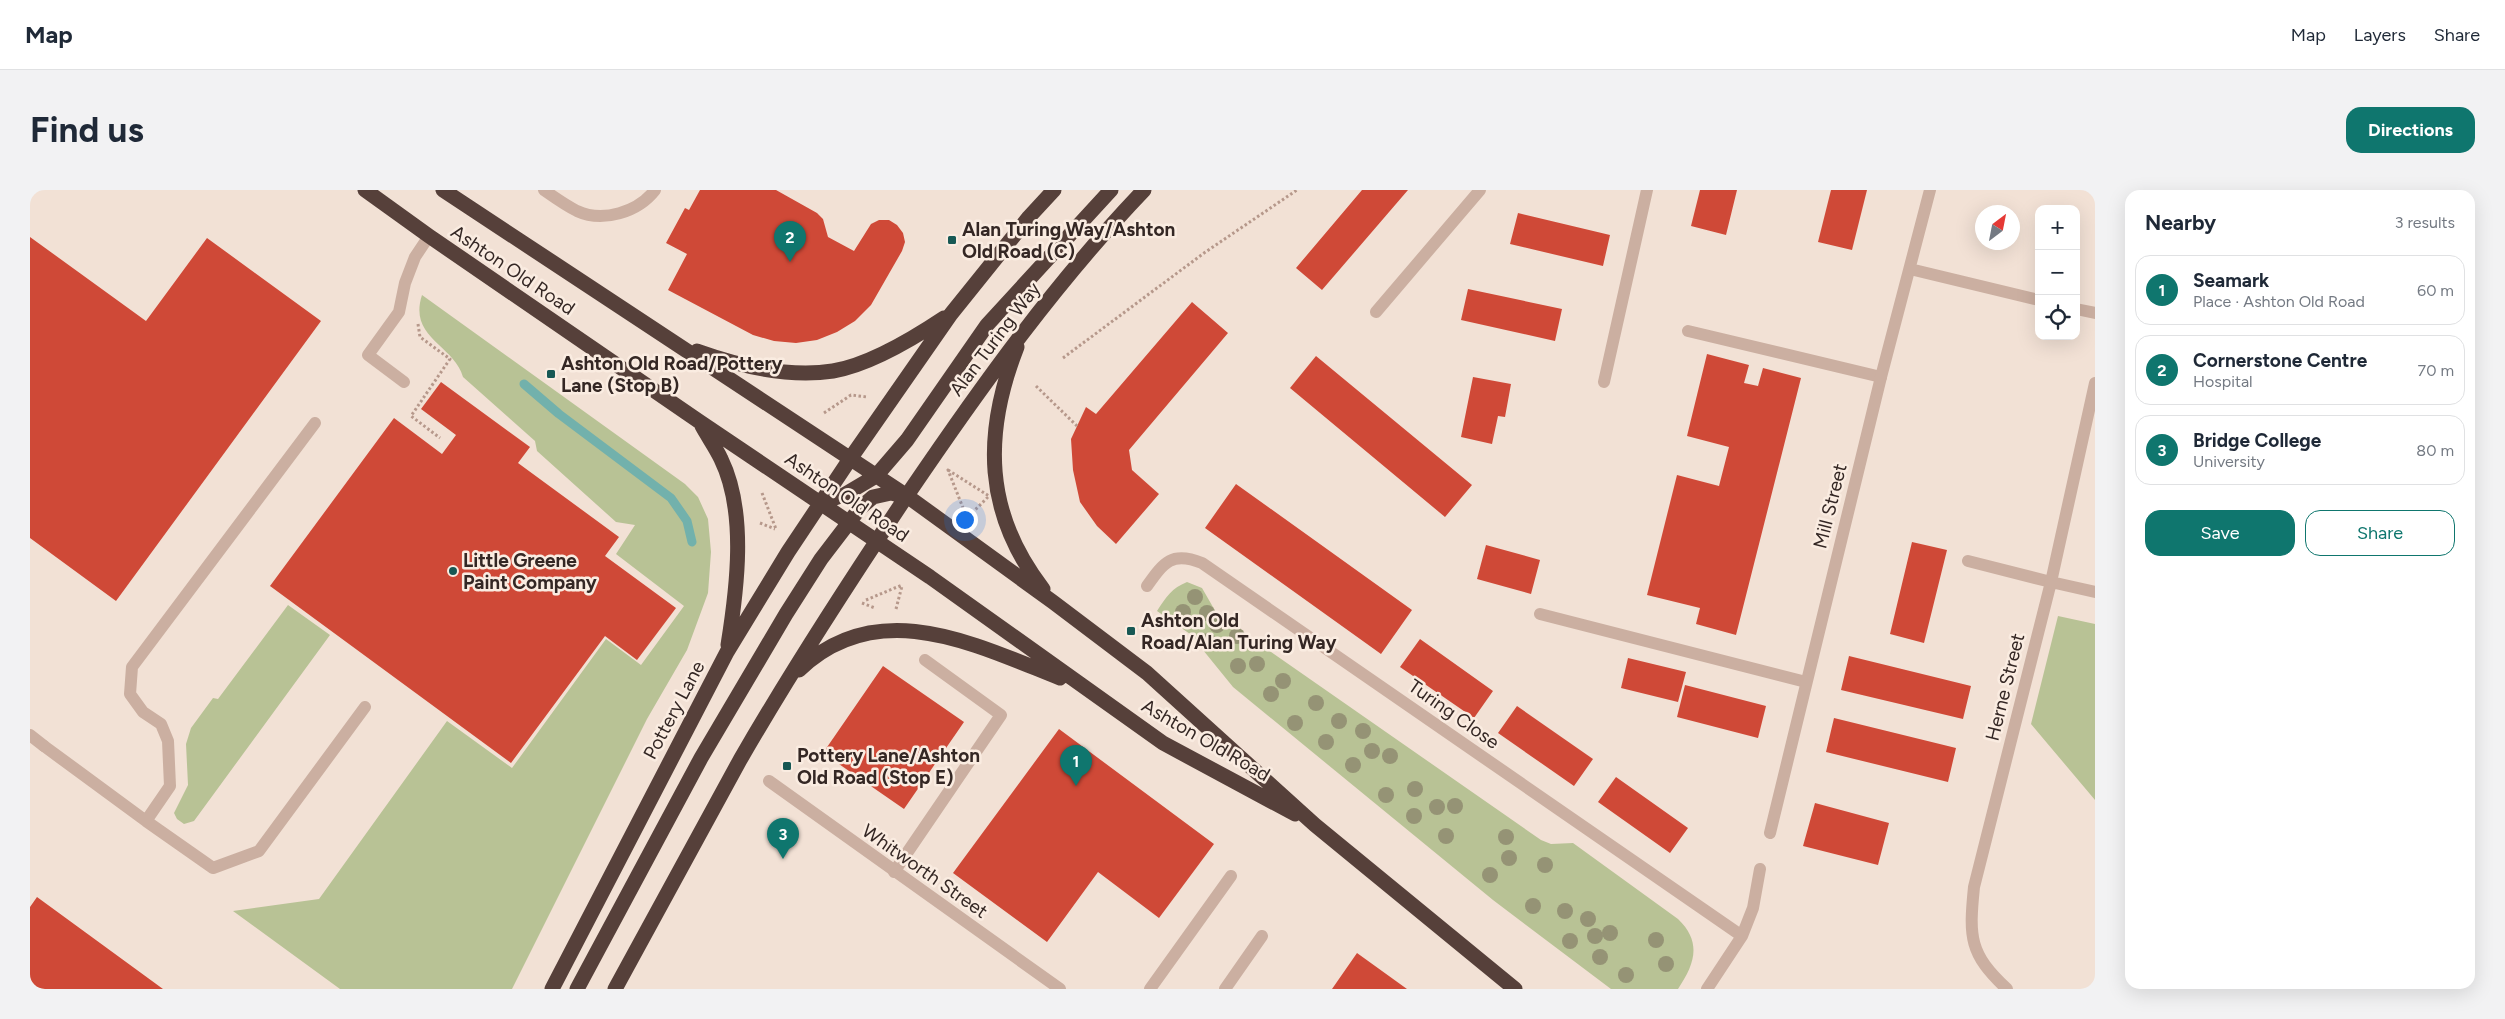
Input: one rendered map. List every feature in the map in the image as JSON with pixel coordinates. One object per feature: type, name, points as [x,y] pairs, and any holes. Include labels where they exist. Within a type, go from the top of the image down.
[{"type":"highway","name":"Ashton Old Road","points":[[365,190],[428,236],[700,422],[877,540],[1080,686],[1163,743],[1315,825]]},
{"type":"highway","name":"Ashton Old Road","points":[[443,190],[907,496],[1053,602],[1147,673],[1315,825],[1515,989]]},
{"type":"highway","points":[[850,459],[951,314],[1054,190]]},
{"type":"highway","points":[[820,503],[844,495],[876,476],[907,440],[987,325],[1111,190]]},
{"type":"highway","name":"Alan Turing Way","points":[[907,496],[1024,329],[1095,242],[1144,190]]},
{"type":"highway","points":[[670,340],[740,364],[790,371],[832,371],[844,368],[910,340],[951,314]]},
{"type":"highway","points":[[1024,329],[999,408],[993,452],[994,478],[1001,505],[1014,539],[1036,580],[1053,602]]},
{"type":"highway","points":[[700,422],[722,460],[734,499],[736,585],[727,652]]},
{"type":"highway","name":"Pottery Lane","points":[[552,989],[727,652],[820,503],[850,459]]},
{"type":"highway","points":[[577,989],[744,683],[814,569],[848,522],[874,496],[891,493],[907,496],[787,682],[741,760],[615,989]]},
{"type":"highway","points":[[787,682],[808,661],[842,643],[874,631],[908,630],[948,636],[1080,686]]},
{"type":"street","points":[[544,190],[578,211],[592,215],[614,215],[634,209],[655,190]]},
{"type":"street","points":[[1376,312],[1480,190]]},
{"type":"street","points":[[1604,382],[1645,190]]},
{"type":"street","name":"Mill Street","points":[[1770,833],[1881,376],[1930,190]]},
{"type":"street","points":[[404,382],[368,355],[399,312],[405,283],[415,257],[428,236]]},
{"type":"street","points":[[1910,269],[2035,299]]},
{"type":"street","points":[[2080,310],[2095,313]]},
{"type":"street","points":[[1688,331],[1881,376]]},
{"type":"street","name":"Herne Street","points":[[2008,989],[1977,956],[1971,921],[1974,887],[2051,582],[2095,383]]},
{"type":"street","points":[[146,821],[170,786],[168,741],[161,724],[144,712],[130,694],[132,667],[315,423]]},
{"type":"street","name":"Turing Close","points":[[1147,586],[1162,564],[1170,560],[1180,557],[1202,563],[1742,936]]},
{"type":"street","points":[[1968,561],[2095,592]]},
{"type":"street","points":[[1540,614],[1806,682]]},
{"type":"street","points":[[894,872],[1001,715],[925,660]]},
{"type":"street","points":[[30,735],[213,868],[259,850],[365,707]]},
{"type":"street","name":"Whitworth Street","points":[[769,781],[805,809],[1060,989]]},
{"type":"street","points":[[1707,989],[1742,936],[1753,908],[1760,869]]},
{"type":"street","points":[[1150,989],[1231,876]]},
{"type":"street","points":[[1225,989],[1262,936]]},
{"type":"path","points":[[1063,358],[1204,253],[1297,190]]},
{"type":"path","points":[[418,322],[420,337],[450,359],[411,416],[440,438]]},
{"type":"path","points":[[1036,386],[1077,426]]},
{"type":"path","points":[[823,414],[851,395],[867,397]]},
{"type":"path","points":[[967,518],[948,470],[989,496]]},
{"type":"path","points":[[756,521],[776,529],[762,492]]},
{"type":"path","points":[[860,603],[902,585],[895,616]]},
{"type":"green space","points":[[422,295],[685,484],[698,497],[708,519],[711,552],[708,593],[687,650],[647,719],[512,989],[340,989],[233,911],[319,899],[447,721],[512,768],[606,639],[641,665],[684,606],[616,554],[635,525],[616,522],[537,451],[535,441],[463,377],[458,366],[426,331],[421,321],[419,310]]},
{"type":"green space","points":[[1187,582],[1202,588],[1217,614],[1541,840],[1551,844],[1573,843],[1678,919],[1691,936],[1693,953],[1689,971],[1678,989],[1611,989],[1493,900],[1233,687],[1190,634],[1157,611],[1163,601],[1177,587]]},
{"type":"green space","points":[[288,605],[330,635],[194,821],[184,824],[177,819],[174,813],[188,785],[186,744],[191,728],[213,698],[218,699]]},
{"type":"green space","points":[[2058,616],[2095,624],[2095,800],[2031,724]]},
{"type":"building","points":[[700,190],[776,190],[817,213],[823,219],[828,237],[854,251],[871,224],[879,220],[889,220],[897,225],[903,233],[905,242],[902,251],[871,305],[855,321],[837,332],[817,340],[796,343],[774,341],[753,335],[668,290],[687,254],[666,243],[685,208],[689,210]]},
{"type":"building","points":[[1362,190],[1408,190],[1322,290],[1296,268]]},
{"type":"building","points":[[1700,190],[1737,190],[1726,235],[1691,226]]},
{"type":"building","points":[[1831,190],[1867,190],[1852,250],[1818,242]]},
{"type":"building","points":[[1518,213],[1610,235],[1603,266],[1510,244]]},
{"type":"building","points":[[30,237],[146,321],[207,238],[321,321],[116,601],[30,538]]},
{"type":"building","points":[[1468,289],[1562,309],[1555,341],[1461,320]]},
{"type":"building","points":[[1192,302],[1228,333],[1129,450],[1132,470],[1159,494],[1116,544],[1097,526],[1080,502],[1073,470],[1071,439],[1086,407],[1096,414]]},
{"type":"building","points":[[1707,354],[1749,365],[1744,383],[1758,386],[1763,368],[1801,378],[1736,635],[1696,624],[1700,608],[1647,595],[1677,475],[1719,486],[1729,447],[1687,436]]},
{"type":"building","points":[[1316,356],[1472,485],[1445,517],[1290,388]]},
{"type":"building","points":[[1473,377],[1511,384],[1505,417],[1498,416],[1492,444],[1461,437]]},
{"type":"building","name":"Little Greene Paint Company","points":[[441,382],[530,447],[518,463],[619,537],[605,556],[676,608],[637,660],[605,636],[511,763],[270,586],[394,418],[442,454],[456,435],[421,409]]},
{"type":"building","points":[[1236,484],[1412,610],[1381,654],[1205,528]]},
{"type":"building","points":[[1912,542],[1947,550],[1924,643],[1890,634]]},
{"type":"building","points":[[1486,545],[1540,560],[1531,594],[1477,579]]},
{"type":"building","points":[[1420,639],[1493,691],[1474,718],[1400,667]]},
{"type":"building","points":[[1849,656],[1971,686],[1963,719],[1841,690]]},
{"type":"building","points":[[1628,658],[1686,672],[1678,702],[1621,688]]},
{"type":"building","points":[[883,666],[964,722],[904,809],[823,753]]},
{"type":"building","points":[[1685,685],[1766,706],[1758,738],[1677,717]]},
{"type":"building","points":[[1517,706],[1593,759],[1574,786],[1498,733]]},
{"type":"building","points":[[1834,718],[1956,748],[1948,782],[1826,752]]},
{"type":"building","points":[[1059,729],[1214,844],[1159,918],[1098,872],[1047,942],[953,873]]},
{"type":"building","points":[[1616,777],[1688,828],[1670,853],[1598,802]]},
{"type":"building","points":[[1815,803],[1889,823],[1878,865],[1803,846]]},
{"type":"building","points":[[37,897],[163,989],[30,989],[30,907]]},
{"type":"building","points":[[1357,953],[1407,989],[1332,989]]},
{"type":"waterway","points":[[524,384],[559,414],[671,498],[687,521],[692,542]]},
{"type":"place","name":"Alan Turing Way/Ashton Old Road (C)","points":[[952,240]]},
{"type":"place","name":"Cornerstone Centre","points":[[790,262]]},
{"type":"place","name":"Ashton Old Road/Pottery Lane (Stop B)","points":[[551,374]]},
{"type":"place","name":"Little Greene Paint Company","points":[[453,571]]},
{"type":"place","name":"Ashton Old Road/Alan Turing Way","points":[[1131,631]]},
{"type":"place","name":"Pottery Lane/Ashton Old Road (Stop E)","points":[[787,766]]},
{"type":"place","name":"Seamark","points":[[1076,786]]},
{"type":"place","name":"Bridge College","points":[[783,859]]}]
